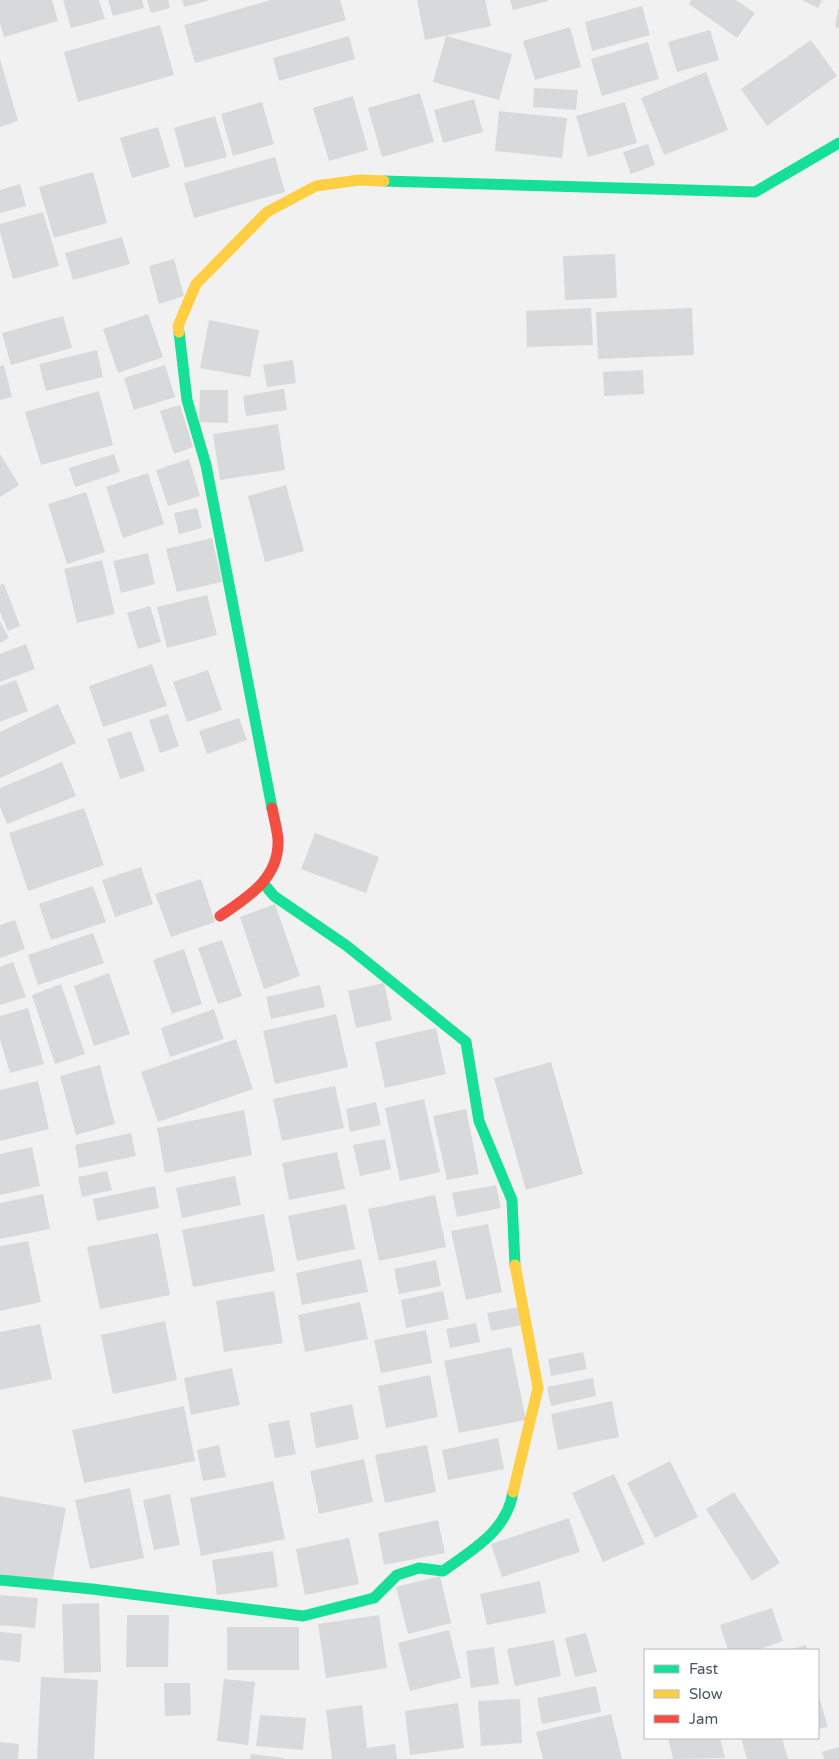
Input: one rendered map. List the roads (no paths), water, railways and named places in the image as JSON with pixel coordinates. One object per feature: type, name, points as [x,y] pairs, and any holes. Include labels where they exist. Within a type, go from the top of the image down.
[{"type":"street","points":[[220,916],[264,884],[278,858],[278,839],[206,465],[187,400],[178,326],[196,284],[267,212],[316,186],[360,180],[755,192],[839,143]]},
{"type":"street","points":[[0,1580],[92,1588],[303,1616],[374,1598],[397,1575],[419,1568],[443,1571],[493,1536],[512,1500],[516,1470],[538,1388],[514,1266],[512,1200],[479,1121],[466,1042],[347,946],[274,896],[264,884]]}]
